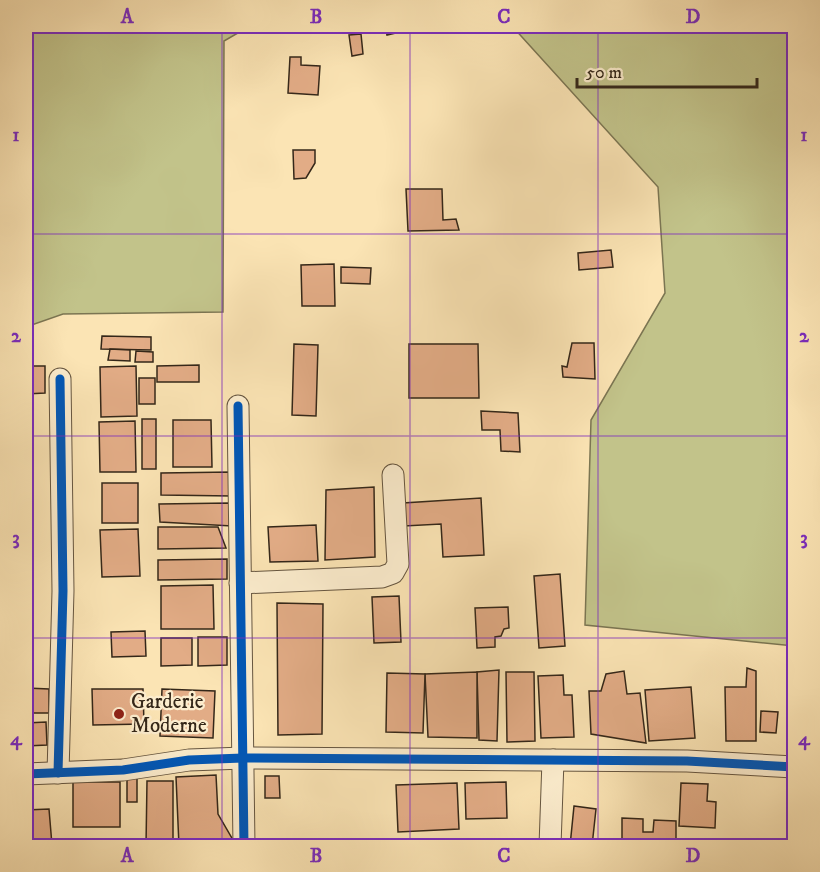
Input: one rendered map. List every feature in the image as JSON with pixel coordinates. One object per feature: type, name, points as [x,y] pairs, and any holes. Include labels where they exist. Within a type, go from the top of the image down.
[{"type":"street","points":[[58,773],[63,591],[60,379]]},
{"type":"street","points":[[238,406],[244,846]]},
{"type":"street","points":[[240,583],[382,577],[393,573],[398,564],[393,475]]},
{"type":"street","points":[[26,774],[123,770],[189,760],[243,758],[687,761],[795,767]]},
{"type":"street","points":[[550,846],[553,760]]},
{"type":"green space","points":[[26,26],[250,26],[224,41],[223,312],[63,314],[26,327]]},
{"type":"green space","points":[[512,26],[794,26],[794,646],[585,625],[591,420],[665,293],[658,187]]},
{"type":"building","points":[[385,26],[408,26],[409,30],[387,35]]},
{"type":"building","points":[[361,34],[363,54],[352,56],[349,35]]},
{"type":"building","points":[[290,57],[301,57],[301,65],[320,66],[318,95],[288,93]]},
{"type":"building","points":[[293,150],[315,150],[315,163],[306,178],[294,179]]},
{"type":"building","points":[[406,189],[442,189],[443,220],[456,219],[459,230],[408,231]]},
{"type":"building","points":[[611,250],[613,267],[579,270],[578,253]]},
{"type":"building","points":[[334,264],[335,306],[302,306],[301,265]]},
{"type":"building","points":[[341,267],[371,268],[370,284],[341,283]]},
{"type":"building","points":[[102,336],[151,337],[151,350],[101,349]]},
{"type":"building","points":[[572,343],[594,343],[595,379],[563,377],[562,366],[567,367]]},
{"type":"building","points":[[294,344],[318,345],[316,416],[292,415]]},
{"type":"building","points":[[409,344],[478,344],[479,398],[409,398]]},
{"type":"building","points":[[110,349],[130,350],[130,361],[108,360]]},
{"type":"building","points":[[136,351],[153,352],[153,362],[135,362]]},
{"type":"building","points":[[199,365],[199,382],[157,382],[157,366]]},
{"type":"building","points":[[26,366],[45,366],[45,393],[26,394]]},
{"type":"building","points":[[136,366],[137,416],[101,417],[100,367]]},
{"type":"building","points":[[139,378],[155,378],[155,404],[139,404]]},
{"type":"building","points":[[481,411],[518,413],[520,452],[501,451],[500,430],[482,430]]},
{"type":"building","points":[[142,419],[156,419],[156,469],[142,469]]},
{"type":"building","points":[[173,420],[211,420],[212,467],[173,467]]},
{"type":"building","points":[[135,421],[136,472],[100,472],[99,422]]},
{"type":"building","points":[[26,422],[31,422],[29,480],[26,480]]},
{"type":"building","points":[[232,472],[232,496],[161,495],[161,473]]},
{"type":"building","points":[[102,483],[138,483],[138,523],[102,523]]},
{"type":"building","points":[[374,487],[375,557],[325,560],[326,490]]},
{"type":"building","points":[[481,498],[484,555],[443,557],[441,524],[404,526],[403,503]]},
{"type":"building","points":[[230,503],[232,526],[160,522],[159,504]]},
{"type":"building","points":[[316,525],[318,561],[270,562],[268,527]]},
{"type":"building","points":[[158,527],[218,527],[226,548],[158,549]]},
{"type":"building","points":[[138,529],[140,576],[102,577],[100,530]]},
{"type":"building","points":[[227,559],[227,579],[158,580],[158,560]]},
{"type":"building","points":[[560,574],[565,646],[539,648],[534,576]]},
{"type":"building","points":[[213,585],[214,629],[161,629],[161,586]]},
{"type":"building","points":[[399,596],[401,642],[374,643],[372,597]]},
{"type":"building","points":[[277,603],[323,604],[322,734],[278,735]]},
{"type":"building","points":[[508,607],[509,628],[504,629],[501,636],[495,637],[495,647],[477,648],[475,608]]},
{"type":"building","points":[[145,631],[146,656],[112,657],[111,632]]},
{"type":"building","points":[[198,637],[227,637],[227,665],[198,666]]},
{"type":"building","points":[[161,638],[192,638],[192,665],[161,666]]},
{"type":"building","points":[[31,645],[32,663],[26,664],[26,646]]},
{"type":"building","points":[[747,668],[756,671],[756,741],[726,741],[725,687],[746,687]]},
{"type":"building","points":[[499,670],[497,741],[479,740],[477,672]]},
{"type":"building","points":[[624,671],[627,694],[640,693],[646,743],[591,734],[589,691],[601,691],[606,674]]},
{"type":"building","points":[[477,672],[477,738],[428,737],[425,674]]},
{"type":"building","points":[[506,672],[534,672],[535,741],[507,742]]},
{"type":"building","points":[[387,673],[425,674],[423,733],[386,732]]},
{"type":"building","points":[[563,675],[564,695],[572,695],[574,737],[541,738],[538,676]]},
{"type":"building","points":[[691,687],[695,738],[649,741],[645,690]]},
{"type":"building","points":[[26,688],[49,689],[49,713],[26,713]]},
{"type":"building","points":[[92,689],[143,689],[144,724],[93,725]]},
{"type":"building","points":[[162,689],[215,691],[213,738],[160,736]]},
{"type":"building","points":[[761,711],[778,712],[776,733],[760,732]]},
{"type":"building","points":[[46,722],[47,745],[26,746],[26,723]]},
{"type":"building","points":[[216,775],[218,814],[233,840],[233,846],[179,846],[176,777]]},
{"type":"building","points":[[265,776],[279,776],[280,798],[265,798]]},
{"type":"building","points":[[127,777],[137,778],[137,802],[127,802]]},
{"type":"building","points":[[147,781],[173,781],[173,846],[146,846]]},
{"type":"building","points":[[73,782],[120,782],[120,827],[73,827]]},
{"type":"building","points":[[506,782],[507,818],[466,819],[465,783]]},
{"type":"building","points":[[457,783],[459,829],[398,832],[396,785]]},
{"type":"building","points":[[681,783],[708,784],[707,801],[716,802],[715,828],[679,826]]},
{"type":"building","points":[[793,790],[794,846],[790,846]]},
{"type":"building","points":[[574,806],[596,809],[592,846],[570,846]]},
{"type":"building","points":[[49,809],[52,845],[26,846],[26,810]]},
{"type":"building","points":[[622,818],[643,819],[643,832],[653,832],[654,820],[676,821],[676,846],[622,846]]},
{"type":"cycle path","points":[[58,773],[63,591],[60,379]]},
{"type":"cycle path","points":[[238,406],[244,846]]},
{"type":"cycle path","points":[[26,774],[123,770],[189,760],[243,758],[687,761],[794,767]]},
{"type":"place","name":"Garderie Moderne","points":[[119,714]]}]
